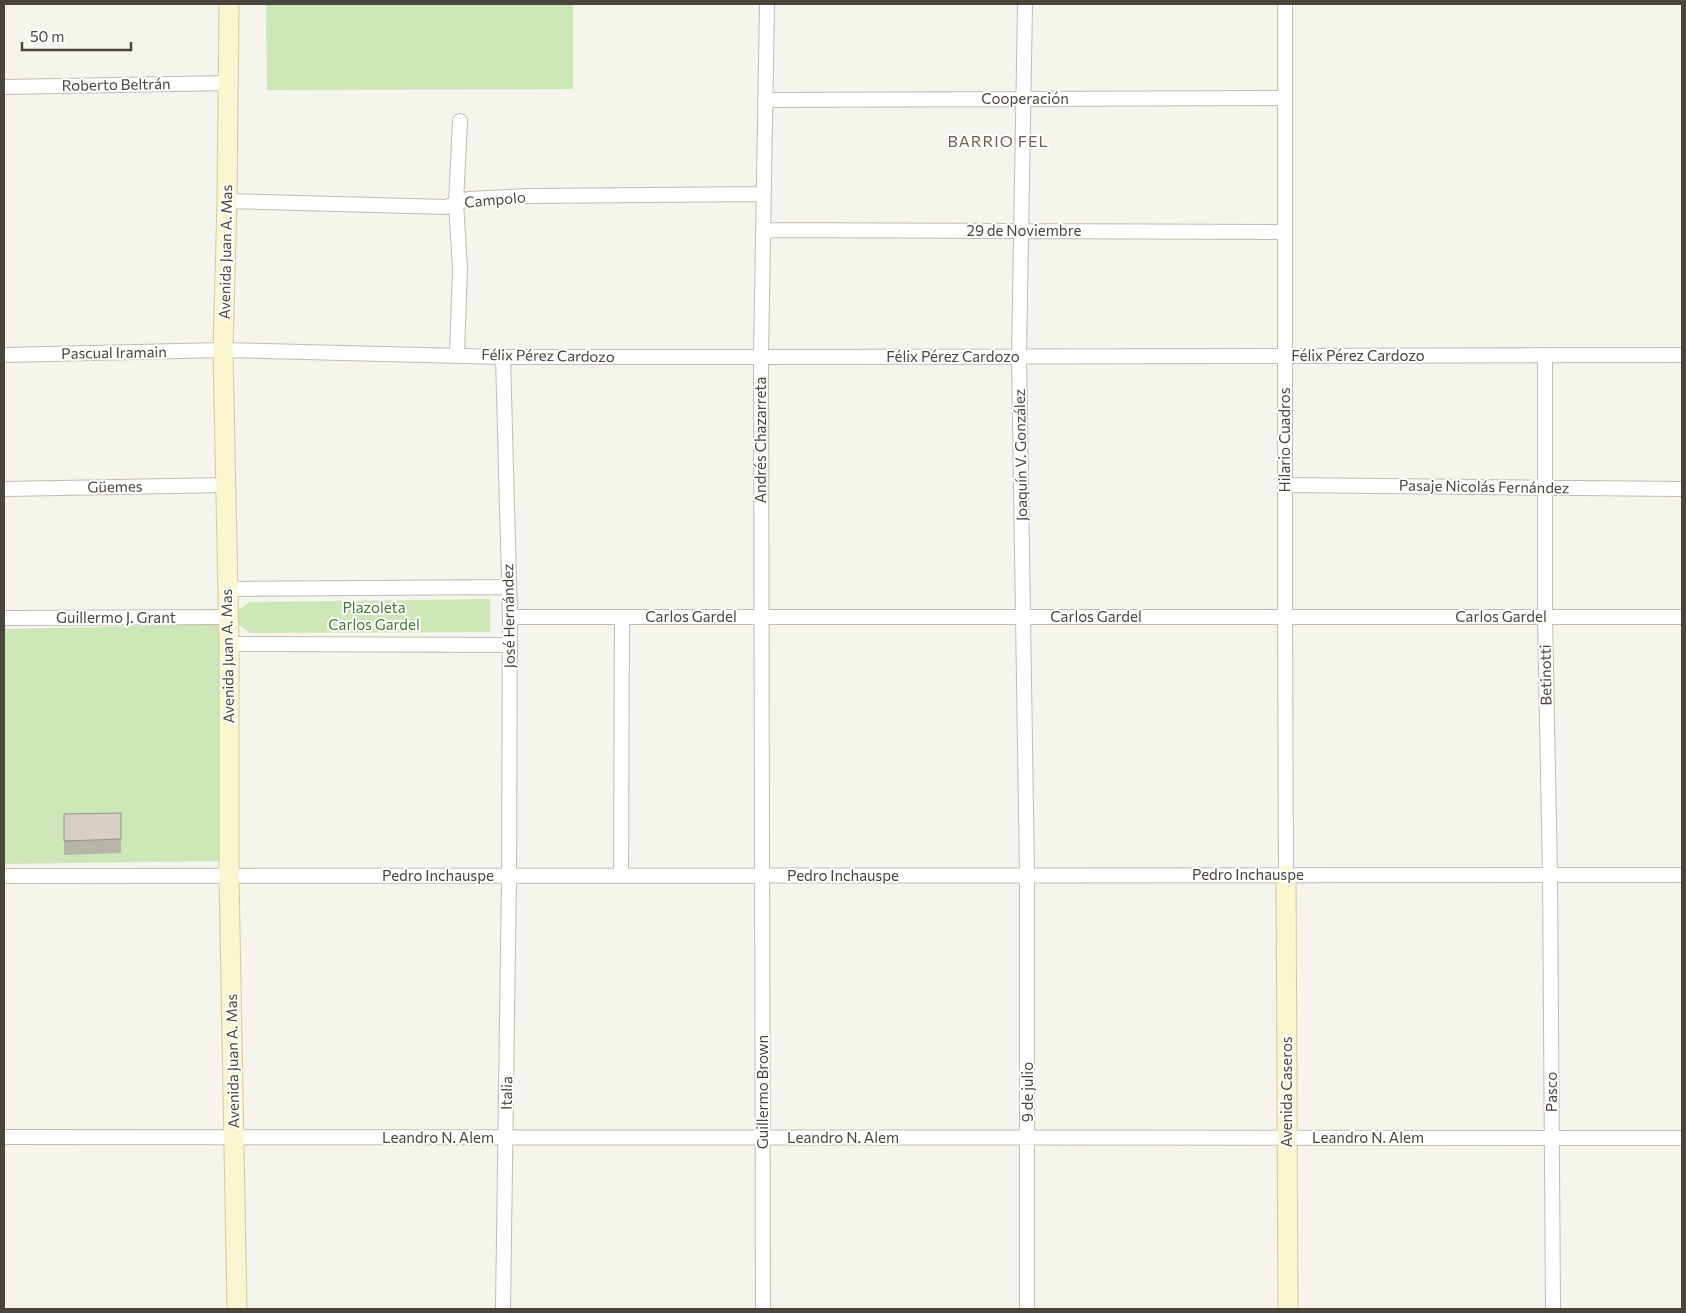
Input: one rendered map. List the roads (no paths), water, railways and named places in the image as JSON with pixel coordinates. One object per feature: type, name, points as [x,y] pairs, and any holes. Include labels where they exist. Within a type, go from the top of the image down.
[{"type":"main road","name":"Avenida Juan A. Mas","points":[[229,4],[224,350],[229,644],[229,876],[237,1309]]},
{"type":"main road","name":"Avenida Caseros","points":[[1286,875],[1288,1309]]},
{"type":"street","name":"Andrés Chazarreta","points":[[762,876],[761,358],[767,4]]},
{"type":"street","name":"Joaquín V. González","points":[[1025,4],[1019,357],[1027,875]]},
{"type":"street","name":"Hilario Cuadros","points":[[1285,4],[1286,875]]},
{"type":"street","name":"Roberto Beltrán","points":[[4,87],[229,83]]},
{"type":"street","name":"Cooperación","points":[[765,100],[1285,98]]},
{"type":"street","points":[[457,355],[460,268],[456,203],[460,121]]},
{"type":"street","name":"Campolo","points":[[227,201],[446,207],[468,199],[529,196],[764,194]]},
{"type":"street","name":"29 de Noviembre","points":[[763,230],[1285,232]]},
{"type":"street","name":"Félix Pérez Cardozo","points":[[224,350],[504,356],[761,358],[1682,355]]},
{"type":"street","name":"Pascual Iramain","points":[[4,355],[224,350]]},
{"type":"street","name":"Betinotti","points":[[1545,355],[1545,617],[1550,875]]},
{"type":"street","name":"José Hernández","points":[[504,356],[510,617],[509,876]]},
{"type":"street","name":"Güemes","points":[[4,489],[226,485]]},
{"type":"street","name":"Pasaje Nicolás Fernández","points":[[1285,485],[1682,489]]},
{"type":"street","points":[[228,589],[508,587]]},
{"type":"street","name":"Guillermo J. Grant","points":[[4,618],[228,617]]},
{"type":"street","name":"Carlos Gardel","points":[[510,617],[1682,617]]},
{"type":"street","points":[[621,876],[622,617]]},
{"type":"street","points":[[229,644],[510,645]]},
{"type":"street","name":"9 de julio","points":[[1027,875],[1027,1309]]},
{"type":"street","name":"Pasco","points":[[1550,875],[1553,1309]]},
{"type":"street","name":"Pedro Inchauspe","points":[[4,876],[1682,875]]},
{"type":"street","name":"Italia","points":[[503,1309],[509,876]]},
{"type":"street","name":"Guillermo Brown","points":[[762,876],[763,1309]]},
{"type":"street","name":"Leandro N. Alem","points":[[4,1137],[1682,1138]]},
{"type":"district","name":"BARRIO FEL","points":[[998,141]]},
{"type":"park label","name":"Plazoleta Carlos Gardel","points":[[374,616]]}]
